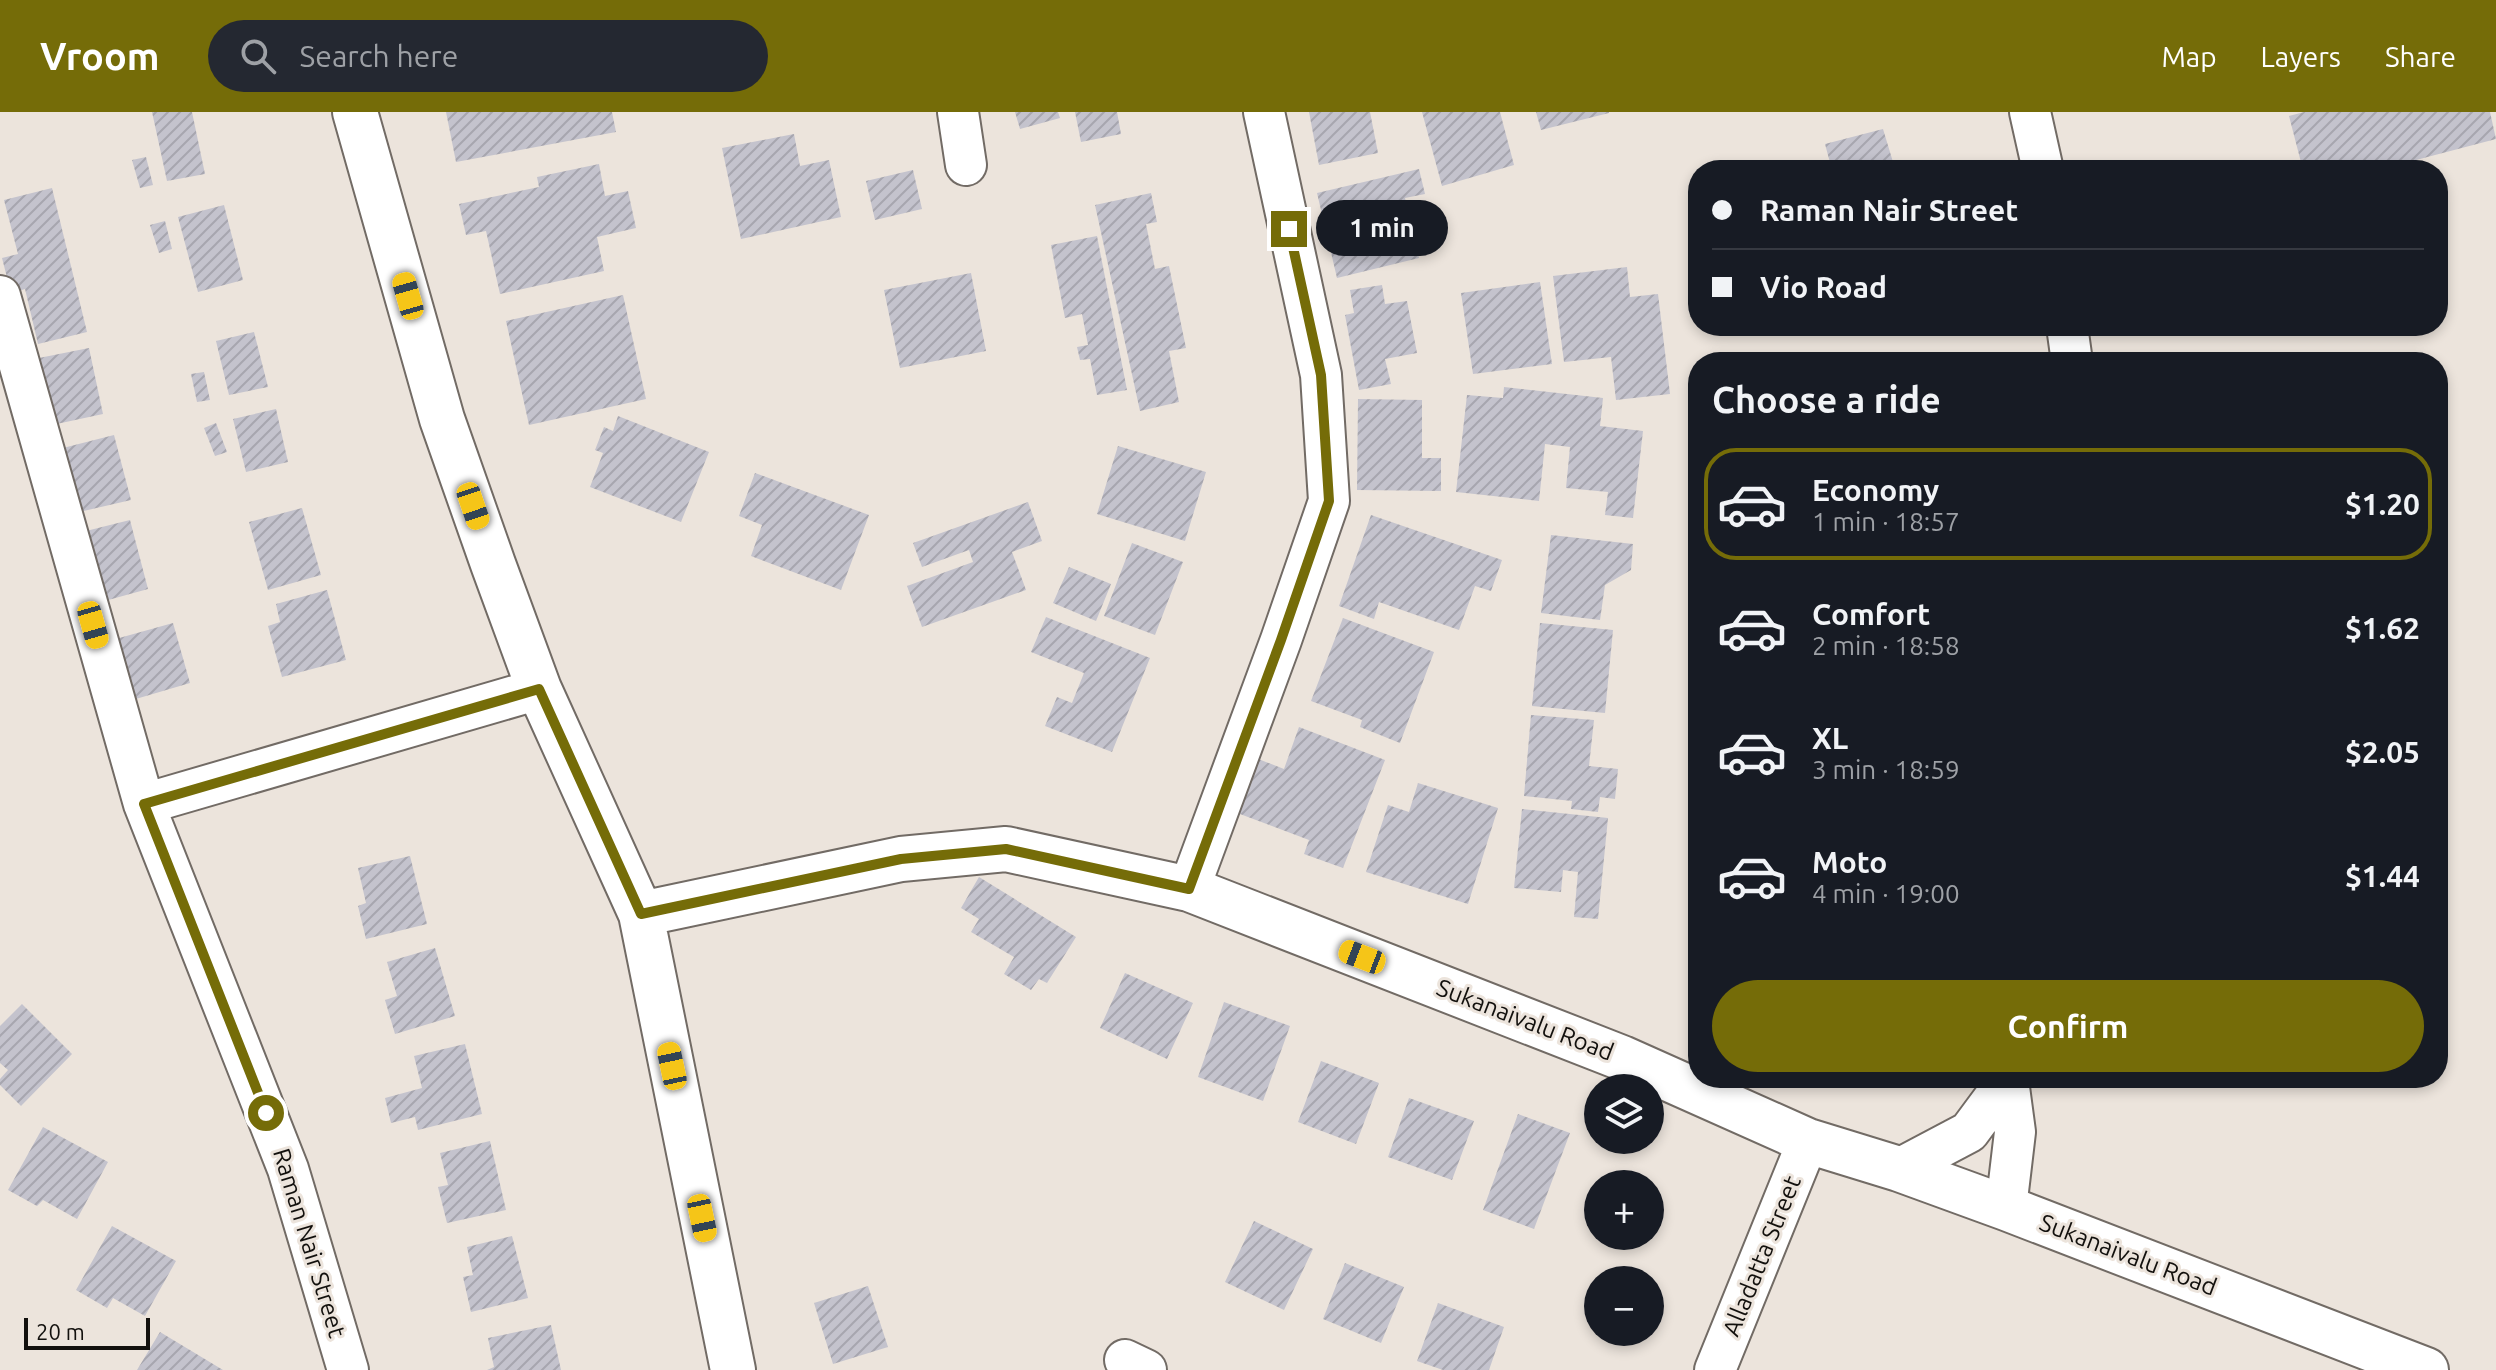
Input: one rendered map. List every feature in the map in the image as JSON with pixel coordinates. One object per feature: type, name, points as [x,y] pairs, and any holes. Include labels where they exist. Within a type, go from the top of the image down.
[{"type":"main road","points":[[355,112],[442,419],[539,689],[641,914],[733,1370]]},
{"type":"main road","name":"Sukanaivalu Road","points":[[641,914],[901,859],[1006,849],[1189,889],[1622,1058],[1688,1087]]},
{"type":"main road","name":"Sukanaivalu Road","points":[[1689,1088],[1808,1141],[1899,1169],[2006,1208],[2426,1370]]},
{"type":"street","points":[[958,112],[966,165]]},
{"type":"street","points":[[1189,889],[1329,501],[1321,375],[1264,112]]},
{"type":"street","points":[[2030,112],[2041,160]]},
{"type":"street","name":"Raman Nair Street","points":[[0,296],[144,804],[288,1169],[348,1370]]},
{"type":"street","points":[[144,804],[539,689]]},
{"type":"street","points":[[1899,1169],[1969,1132],[2001,1088]]},
{"type":"street","points":[[2006,1208],[2015,1132],[2009,1088]]},
{"type":"street","name":"Alladatta Street","points":[[1715,1370],[1808,1141]]},
{"type":"building","points":[[152,112],[192,112],[205,174],[167,181]]},
{"type":"building","points":[[446,112],[612,112],[616,132],[456,162]]},
{"type":"building","points":[[1015,112],[1058,112],[1060,118],[1020,129]]},
{"type":"building","points":[[1075,112],[1117,112],[1121,134],[1081,142]]},
{"type":"building","points":[[1309,112],[1370,112],[1378,153],[1319,165]]},
{"type":"building","points":[[1422,112],[1500,112],[1514,165],[1442,186]]},
{"type":"building","points":[[1536,112],[1609,112],[1609,113],[1541,130]]},
{"type":"building","points":[[2304,112],[2490,112],[2496,139],[2416,160],[2300,160],[2289,116]]},
{"type":"building","points":[[1883,129],[1892,160],[1829,160],[1825,144]]},
{"type":"building","points":[[794,134],[800,166],[829,160],[841,217],[741,239],[722,148]]},
{"type":"building","points":[[146,157],[153,185],[140,188],[132,160]]},
{"type":"building","points":[[599,164],[605,196],[628,191],[636,228],[597,237],[604,271],[500,294],[486,231],[466,235],[459,204],[539,187],[537,177]]},
{"type":"building","points":[[1419,169],[1425,194],[1405,198],[1419,258],[1337,278],[1317,193]]},
{"type":"building","points":[[913,170],[922,209],[875,220],[866,181]]},
{"type":"building","points":[[52,188],[87,332],[38,344],[25,289],[11,293],[2,258],[18,254],[4,200]]},
{"type":"building","points":[[1151,193],[1157,222],[1146,224],[1155,269],[1169,266],[1186,348],[1169,351],[1179,402],[1140,411],[1095,205]]},
{"type":"building","points":[[224,205],[243,280],[198,292],[178,217]]},
{"type":"building","points":[[165,221],[172,249],[159,253],[150,225]]},
{"type":"building","points":[[1097,236],[1127,390],[1097,395],[1090,359],[1080,360],[1077,347],[1088,345],[1082,314],[1065,318],[1051,245]]},
{"type":"building","points":[[1627,267],[1630,297],[1658,294],[1670,394],[1616,400],[1611,357],[1564,362],[1553,276]]},
{"type":"building","points":[[971,273],[986,351],[900,368],[884,290]]},
{"type":"building","points":[[1540,282],[1552,364],[1473,374],[1461,293]]},
{"type":"building","points":[[1382,285],[1385,304],[1407,301],[1417,353],[1385,359],[1391,384],[1359,390],[1345,315],[1354,313],[1350,290]]},
{"type":"building","points":[[623,295],[646,399],[529,425],[506,321]]},
{"type":"building","points":[[254,332],[268,387],[229,395],[216,341]]},
{"type":"building","points":[[89,348],[103,414],[52,425],[39,358]]},
{"type":"building","points":[[204,372],[210,400],[197,402],[191,374]]},
{"type":"building","points":[[1504,387],[1603,398],[1600,426],[1643,431],[1633,518],[1605,515],[1608,492],[1566,488],[1570,447],[1545,444],[1539,501],[1456,492],[1467,395],[1503,398]]},
{"type":"building","points":[[1358,399],[1422,400],[1422,458],[1441,458],[1441,491],[1357,490]]},
{"type":"building","points":[[276,409],[288,462],[246,472],[233,419]]},
{"type":"building","points":[[618,416],[709,452],[681,522],[590,487],[603,453],[595,450],[604,427],[613,431]]},
{"type":"building","points":[[216,423],[227,452],[215,456],[204,428]]},
{"type":"building","points":[[114,435],[131,500],[75,513],[59,449]]},
{"type":"building","points":[[1118,446],[1206,472],[1185,541],[1097,514]]},
{"type":"building","points":[[755,473],[869,515],[841,590],[751,556],[762,525],[739,516]]},
{"type":"building","points":[[1028,502],[1042,541],[1012,552],[1026,590],[922,627],[907,586],[973,562],[969,550],[922,567],[913,543]]},
{"type":"building","points":[[302,508],[321,575],[268,590],[249,522]]},
{"type":"building","points":[[1371,515],[1502,560],[1491,591],[1475,586],[1459,630],[1379,602],[1374,619],[1339,606]]},
{"type":"building","points":[[130,520],[148,589],[101,602],[82,532]]},
{"type":"building","points":[[1551,535],[1633,544],[1631,570],[1605,585],[1600,620],[1541,613]]},
{"type":"building","points":[[1132,543],[1183,562],[1155,635],[1104,616]]},
{"type":"building","points":[[1069,567],[1111,584],[1096,621],[1053,603]]},
{"type":"building","points":[[327,590],[346,660],[282,677],[268,626],[280,622],[276,604]]},
{"type":"building","points":[[1046,617],[1150,658],[1112,752],[1045,726],[1057,697],[1072,703],[1084,673],[1031,652]]},
{"type":"building","points":[[1343,618],[1434,652],[1400,743],[1360,727],[1362,720],[1311,701]]},
{"type":"building","points":[[173,623],[190,683],[129,701],[112,640]]},
{"type":"building","points":[[1540,623],[1613,630],[1605,713],[1532,706]]},
{"type":"building","points":[[1531,715],[1594,720],[1589,766],[1618,769],[1615,799],[1600,797],[1598,812],[1571,809],[1572,801],[1524,796]]},
{"type":"building","points":[[1299,727],[1385,760],[1343,868],[1304,854],[1309,840],[1232,811],[1253,757],[1284,769]]},
{"type":"building","points":[[1418,783],[1498,808],[1468,904],[1366,872],[1388,805],[1409,812]]},
{"type":"building","points":[[1522,809],[1608,818],[1598,919],[1574,917],[1578,872],[1563,870],[1561,892],[1514,888]]},
{"type":"building","points":[[410,856],[427,924],[366,939],[358,906],[366,903],[358,868]]},
{"type":"building","points":[[979,877],[1076,937],[1047,983],[1039,979],[1031,990],[1004,974],[1014,957],[971,932],[979,919],[961,908]]},
{"type":"building","points":[[435,948],[455,1016],[395,1034],[385,1000],[397,996],[387,962]]},
{"type":"building","points":[[1125,973],[1193,1003],[1167,1059],[1100,1028]]},
{"type":"building","points":[[1224,1002],[1290,1026],[1263,1101],[1198,1077]]},
{"type":"building","points":[[22,1004],[72,1054],[21,1106],[0,1085],[0,1079],[8,1070],[0,1063],[0,1026]]},
{"type":"building","points":[[465,1044],[482,1114],[418,1130],[415,1117],[391,1123],[385,1098],[422,1088],[414,1056]]},
{"type":"building","points":[[1321,1061],[1379,1083],[1356,1144],[1298,1122]]},
{"type":"building","points":[[1409,1098],[1474,1121],[1452,1180],[1388,1157]]},
{"type":"building","points":[[1518,1114],[1570,1133],[1534,1229],[1483,1210]]},
{"type":"building","points":[[43,1127],[108,1162],[77,1219],[43,1200],[37,1206],[8,1190]]},
{"type":"building","points":[[490,1141],[506,1210],[447,1223],[438,1187],[448,1185],[440,1153]]},
{"type":"building","points":[[1254,1221],[1313,1249],[1284,1310],[1225,1282]]},
{"type":"building","points":[[112,1226],[176,1261],[145,1316],[113,1298],[107,1308],[76,1290]]},
{"type":"building","points":[[512,1236],[528,1298],[471,1312],[463,1277],[473,1275],[467,1247]]},
{"type":"building","points":[[1345,1263],[1404,1287],[1381,1343],[1323,1319]]},
{"type":"building","points":[[868,1286],[888,1347],[833,1364],[814,1303]]},
{"type":"building","points":[[1438,1303],[1504,1327],[1489,1370],[1443,1370],[1417,1361]]},
{"type":"building","points":[[551,1325],[561,1370],[487,1370],[494,1367],[488,1338]]},
{"type":"building","points":[[160,1332],[223,1370],[137,1370]]},
{"type":"route","points":[[266,1113],[144,804],[539,689],[641,914],[901,859],[1006,849],[1189,889],[1329,501],[1321,375],[1289,229]]}]
